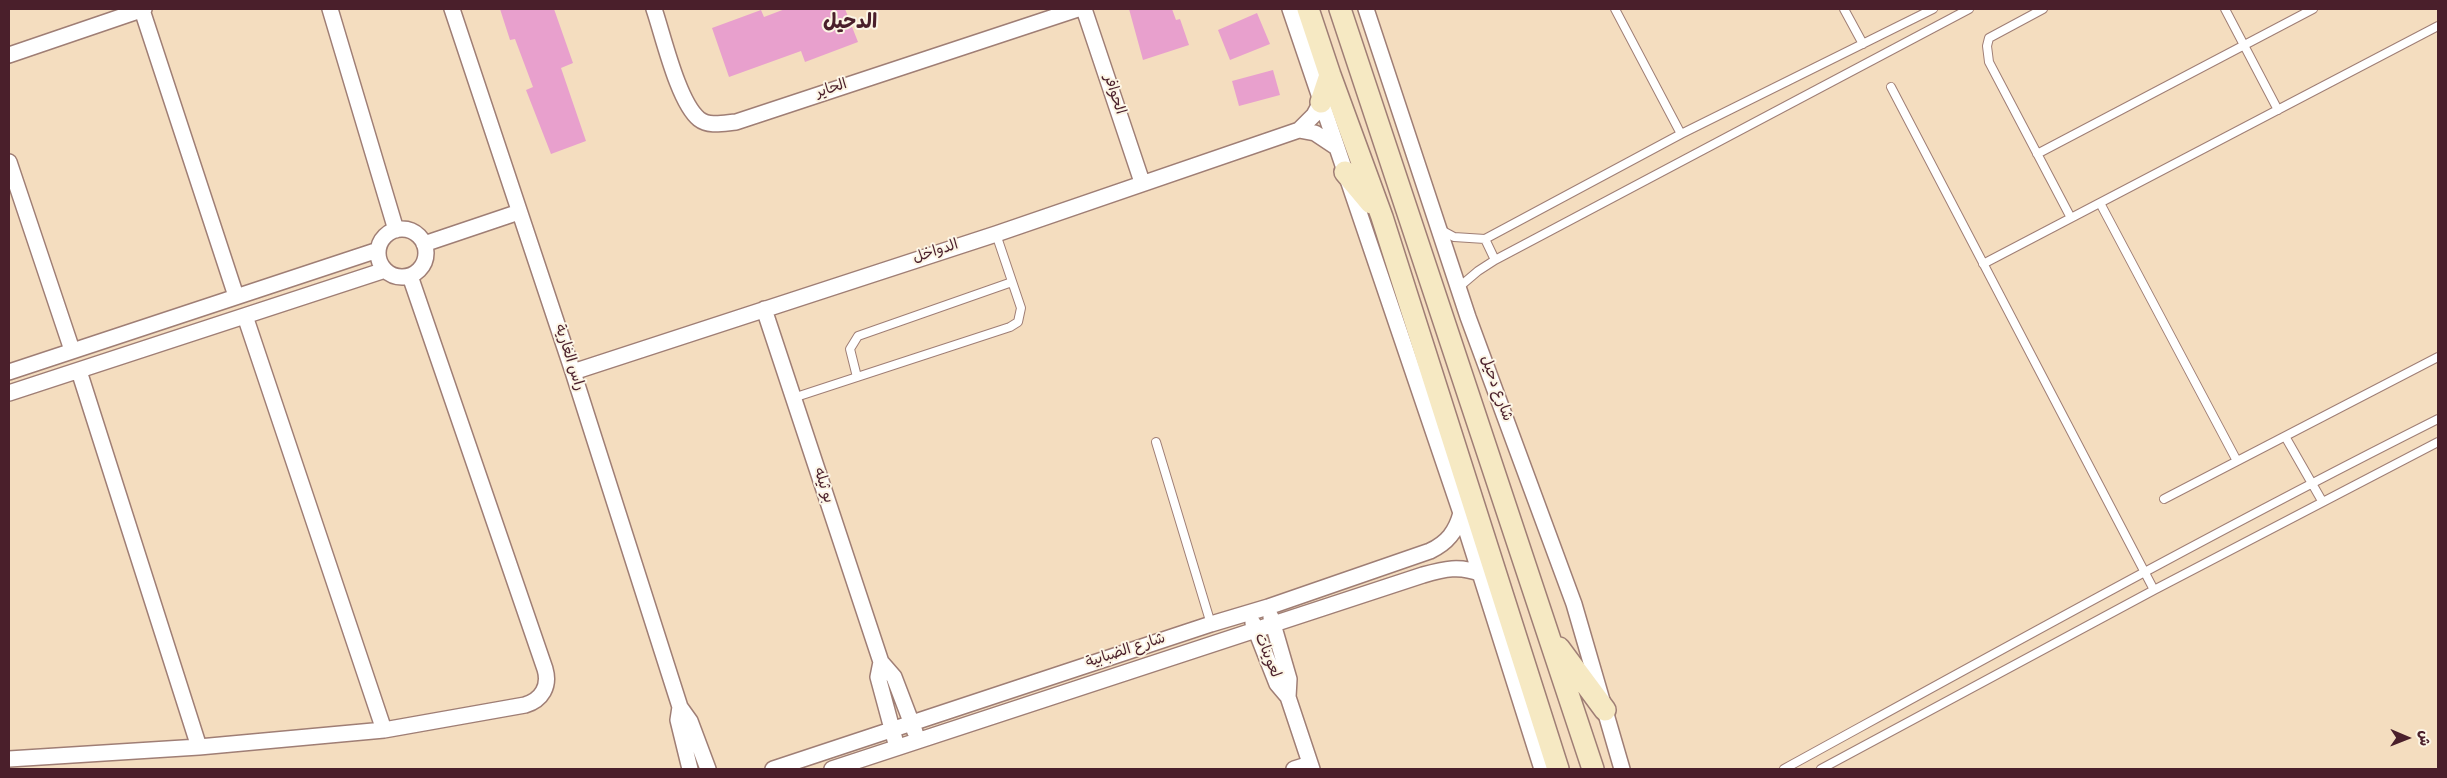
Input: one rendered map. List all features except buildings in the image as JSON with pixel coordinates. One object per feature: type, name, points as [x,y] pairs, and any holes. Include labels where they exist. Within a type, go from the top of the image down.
[{"type":"main road","points":[[1308,9],[1382,217],[1558,769]]},
{"type":"main road","name":"شارع دحيل","points":[[1340,9],[1593,769]]},
{"type":"main road","points":[[1321,102],[1330,75]]},
{"type":"main road","points":[[1346,172],[1382,217]]},
{"type":"main road","points":[[1548,634],[1605,710]]},
{"type":"main road","points":[[1500,643],[1527,674]]},
{"type":"street","points":[[9,55],[143,9],[236,296]]},
{"type":"street","points":[[330,9],[396,230]]},
{"type":"street","name":"الحاير","points":[[654,9],[684,98],[699,119],[708,123],[720,124],[736,122],[1078,9]]},
{"type":"street","name":"الحوافر","points":[[1084,9],[1142,182]]},
{"type":"street","points":[[1290,9],[1461,513],[1481,574],[1500,643],[1542,769]]},
{"type":"street","name":"شارع دحيل","points":[[1366,9],[1458,288],[1574,604],[1622,769]]},
{"type":"street","name":"راس الغارية","points":[[455,10],[680,707],[690,721],[708,769]]},
{"type":"street","name":"الدواخل","points":[[573,372],[996,234],[1142,182],[1299,130],[1314,115],[1321,102]]},
{"type":"street","points":[[1299,130],[1323,137],[1336,147]]},
{"type":"street","points":[[9,162],[72,350]]},
{"type":"street","points":[[424,244],[520,212]]},
{"type":"street","points":[[396,230],[413,232],[424,244],[426,254],[424,263],[418,271],[410,276],[397,277],[385,270],[380,264],[378,250],[384,237],[396,230]]},
{"type":"street","points":[[9,372],[378,250]]},
{"type":"street","points":[[9,394],[385,270]]},
{"type":"street","points":[[9,758],[199,747],[384,730],[525,705],[537,700],[545,689],[545,669],[410,276]]},
{"type":"street","name":"بو ثيله","points":[[764,309],[881,662],[891,673],[918,741]]},
{"type":"street","points":[[245,316],[384,730]]},
{"type":"street","points":[[79,371],[199,747]]},
{"type":"street","name":"شارع الضبابية","points":[[773,769],[1211,624],[1268,607],[1439,547],[1454,532],[1461,513]]},
{"type":"street","name":"شارع الضبابية","points":[[832,769],[1444,569],[1462,568],[1481,574]]},
{"type":"street","name":"لعوينات","points":[[1268,607],[1289,679],[1288,697],[1311,767]]},
{"type":"street","name":"لعوينات","points":[[1249,612],[1277,684],[1288,697]]},
{"type":"street","name":"بو ثيله","points":[[881,662],[878,678],[897,748]]},
{"type":"street","name":"راس الغارية","points":[[680,707],[678,720],[690,769]]},
{"type":"street","points":[[1294,769],[1311,767]]},
{"type":"lane","points":[[1616,9],[1680,134]]},
{"type":"lane","points":[[1844,9],[1863,44]]},
{"type":"lane","points":[[1438,228],[1454,237],[1485,239],[1680,134],[1933,9]]},
{"type":"lane","points":[[1458,288],[1495,260],[1968,9]]},
{"type":"lane","points":[[2043,9],[1989,38],[1987,46],[1989,62],[2071,218]]},
{"type":"lane","points":[[2226,9],[2278,110]]},
{"type":"lane","points":[[2292,9],[2296,18]]},
{"type":"lane","points":[[2037,154],[2313,9]]},
{"type":"lane","points":[[1983,264],[2438,26]]},
{"type":"lane","points":[[1891,87],[2154,590]]},
{"type":"lane","points":[[2100,203],[2237,462]]},
{"type":"lane","points":[[793,398],[1014,325],[1021,318],[1022,313],[996,234]]},
{"type":"lane","points":[[1485,239],[1495,260]]},
{"type":"lane","points":[[856,377],[850,349],[858,336],[1012,282]]},
{"type":"lane","points":[[2164,500],[2438,357]]},
{"type":"lane","points":[[1784,769],[2311,482],[2438,419]]},
{"type":"lane","points":[[2286,438],[2322,502]]},
{"type":"lane","points":[[1156,442],[1211,624]]},
{"type":"lane","points":[[1821,769],[2154,590],[2438,442]]},
{"type":"district","name":"الدحيل","points":[[850,25]]}]
